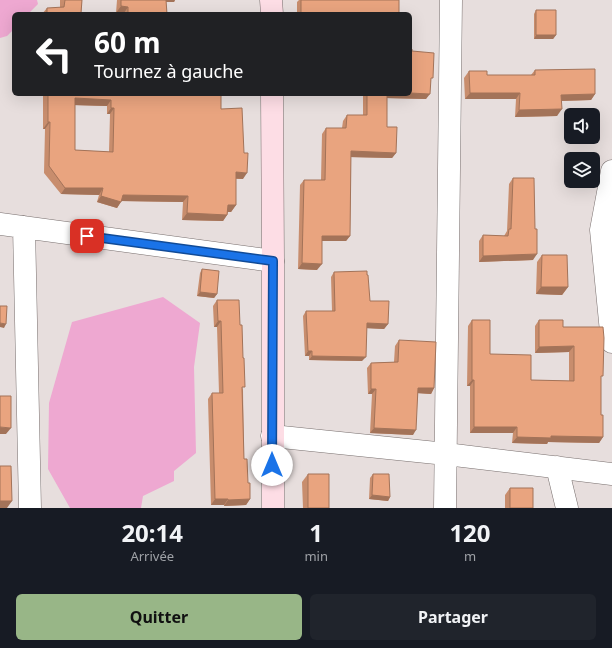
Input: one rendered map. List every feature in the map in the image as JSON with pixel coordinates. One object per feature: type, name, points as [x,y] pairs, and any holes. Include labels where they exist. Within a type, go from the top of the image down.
[{"type":"main road","points":[[272,0],[272,12]]},
{"type":"main road","points":[[272,96],[273,508]]},
{"type":"street","points":[[446,508],[451,0]]},
{"type":"street","points":[[612,171],[601,230],[612,342]]},
{"type":"street","points":[[0,224],[273,261]]},
{"type":"street","points":[[24,227],[30,508]]},
{"type":"street","points":[[272,436],[446,454],[612,474]]},
{"type":"street","points":[[557,467],[567,508]]},
{"type":"shaded area","points":[[0,0],[37,0],[38,4],[30,12],[12,12],[12,31],[7,36],[0,38]]},
{"type":"shaded area","points":[[163,297],[200,323],[194,367],[196,453],[174,471],[174,481],[143,496],[141,508],[70,508],[48,469],[49,403],[72,322]]},
{"type":"building","points":[[65,0],[82,0],[81,12],[47,12],[47,8],[64,7]]},
{"type":"building","points":[[121,0],[166,0],[167,12],[128,12],[128,7],[121,6]]},
{"type":"building","points":[[301,0],[399,0],[399,12],[301,12]]},
{"type":"building","points":[[536,10],[556,10],[556,35],[536,35]]},
{"type":"building","points":[[412,51],[434,53],[433,78],[431,78],[430,94],[412,93]]},
{"type":"building","points":[[595,69],[595,94],[561,95],[562,109],[519,110],[520,93],[470,93],[469,71],[487,71],[487,75],[535,75],[535,70]]},
{"type":"building","points":[[48,96],[221,96],[221,109],[242,108],[244,153],[248,153],[247,173],[236,172],[236,205],[228,205],[227,215],[187,213],[188,196],[123,195],[121,202],[101,196],[103,188],[65,188],[49,166],[50,122],[48,122]],"holes":[[[75,98],[111,100],[111,108],[114,108],[113,152],[75,150]]]},
{"type":"building","points":[[367,96],[387,96],[387,127],[397,127],[396,153],[351,151],[350,236],[322,236],[322,264],[302,263],[304,180],[325,180],[326,128],[346,128],[347,115],[367,115]]},
{"type":"building","points":[[513,178],[534,178],[537,254],[483,256],[483,235],[508,236],[509,229],[511,229]]},
{"type":"building","points":[[542,255],[567,255],[568,287],[541,287]]},
{"type":"building","points":[[202,269],[219,271],[217,294],[200,292]]},
{"type":"building","points":[[367,271],[370,301],[389,301],[388,324],[367,323],[366,357],[312,356],[312,351],[308,351],[306,311],[335,311],[334,272]]},
{"type":"building","points":[[217,300],[239,300],[240,325],[242,325],[245,387],[242,387],[244,459],[247,459],[250,499],[215,499],[212,393],[223,393],[221,321],[218,321]]},
{"type":"building","points":[[0,306],[7,306],[6,324],[0,323]]},
{"type":"building","points":[[472,320],[490,320],[490,354],[531,355],[531,380],[574,381],[574,346],[539,347],[539,320],[563,320],[563,327],[603,327],[604,338],[603,376],[601,376],[601,415],[603,415],[603,437],[517,437],[517,427],[474,427]]},
{"type":"building","points":[[399,340],[436,342],[434,388],[418,388],[416,430],[374,428],[376,389],[371,389],[371,363],[398,362]]},
{"type":"building","points":[[0,396],[11,396],[11,428],[0,427]]},
{"type":"building","points":[[0,466],[11,466],[12,501],[0,501]]},
{"type":"building","points":[[308,474],[329,474],[329,508],[308,508]]},
{"type":"building","points":[[373,474],[389,474],[390,497],[372,495]]},
{"type":"building","points":[[510,488],[533,488],[533,508],[510,508]]},
{"type":"route","points":[[87,236],[273,261],[272,465]]}]
